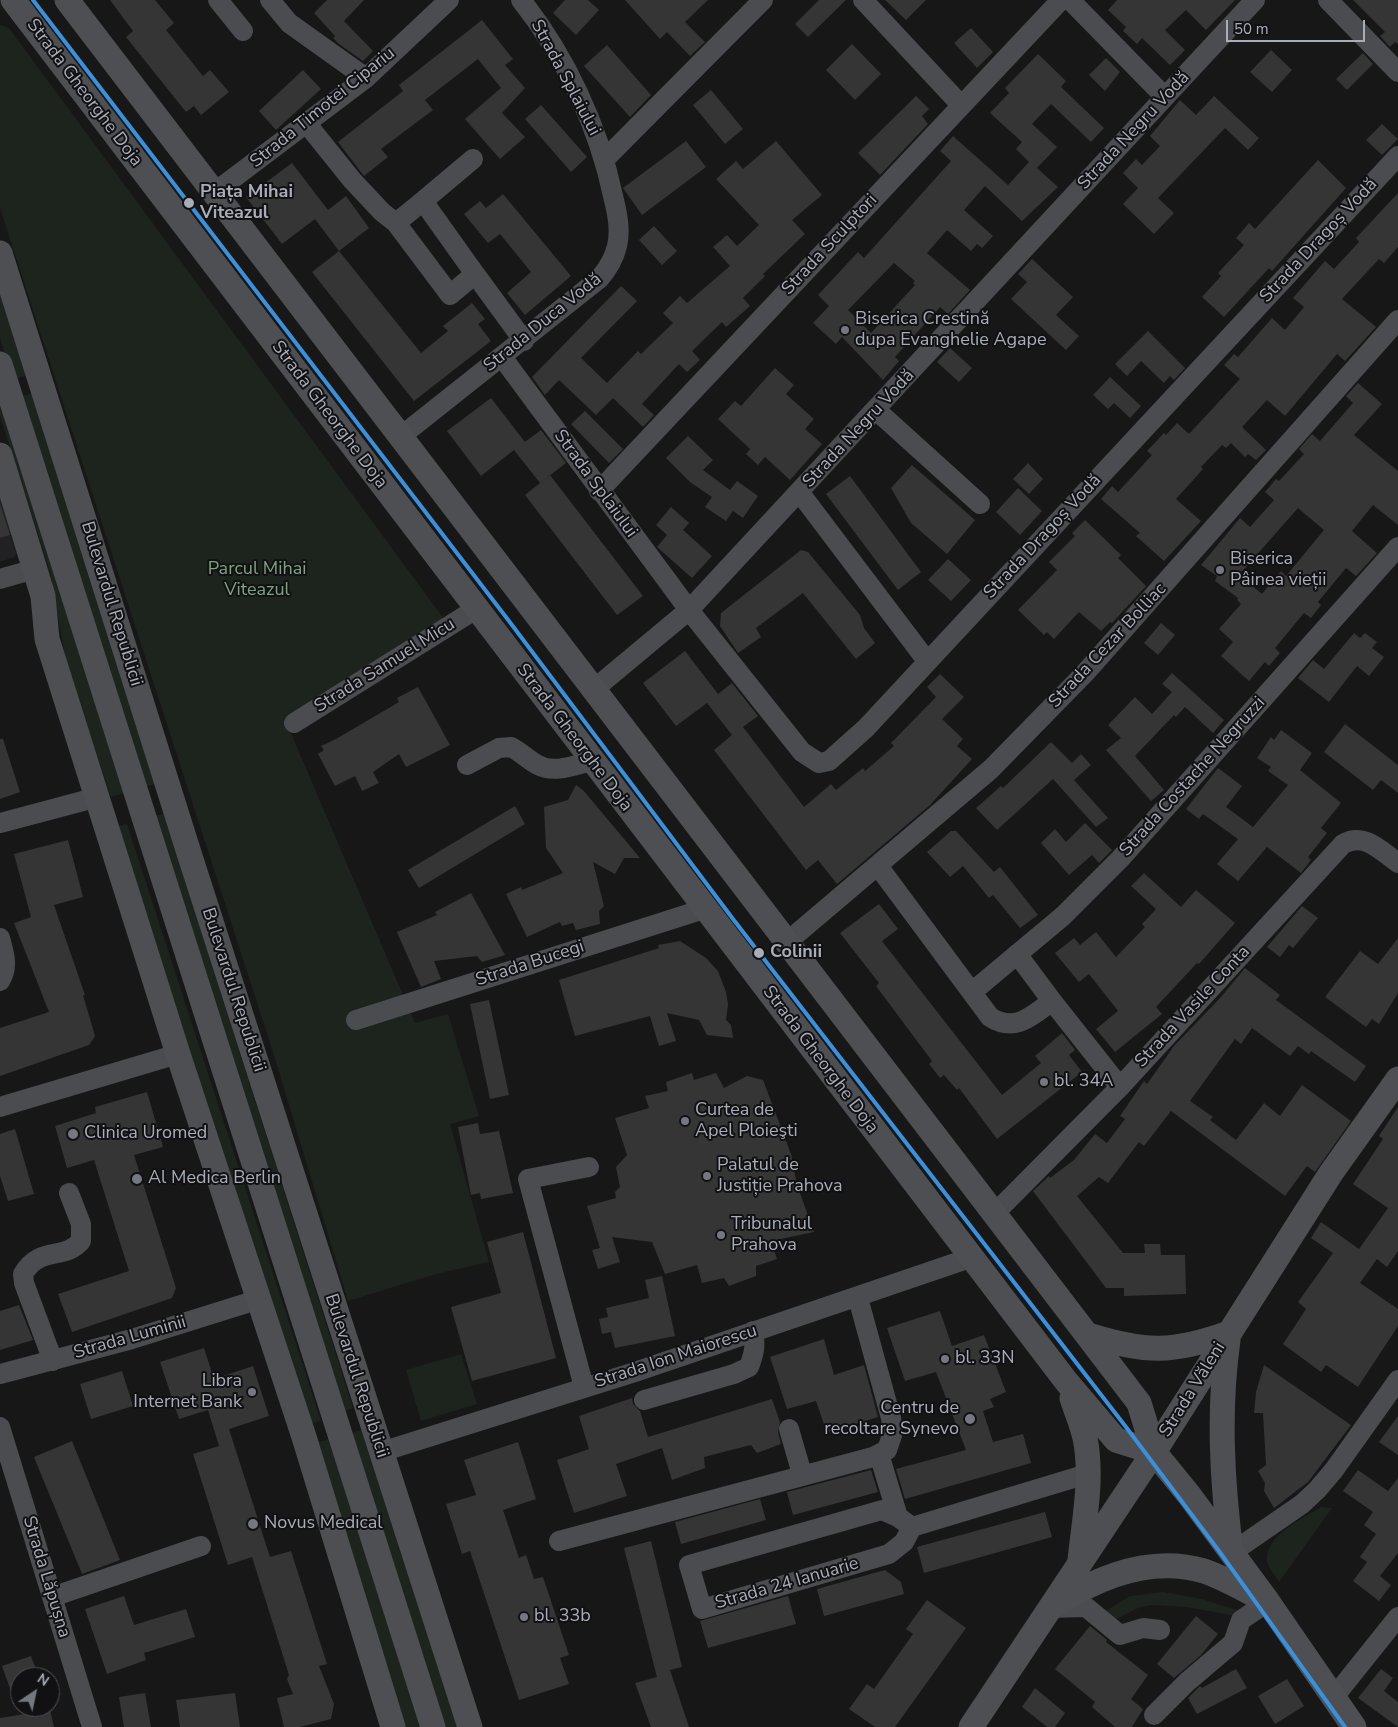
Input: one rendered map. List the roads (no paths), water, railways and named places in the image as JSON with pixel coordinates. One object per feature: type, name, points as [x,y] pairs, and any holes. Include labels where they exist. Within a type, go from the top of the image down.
[{"type":"main road","name":"Strada Gheorghe Doja","points":[[13,0],[970,1258],[1066,1381],[1116,1440],[1154,1452]]},
{"type":"main road","points":[[67,0],[593,690],[996,1213],[1139,1403],[1154,1452],[1189,1495],[1268,1602],[1354,1727]]},
{"type":"main road","points":[[0,4],[7,6],[31,24]]},
{"type":"main road","name":"Bulevardul Republicii","points":[[0,253],[470,1727]]},
{"type":"main road","name":"Bulevardul Republicii","points":[[0,364],[433,1727]]},
{"type":"main road","points":[[0,455],[43,596],[47,639],[178,1054],[260,1299],[393,1727]]},
{"type":"main road","name":"Strada Văleni","points":[[972,1727],[1154,1452],[1331,1173],[1398,1079]]},
{"type":"main road","points":[[1088,1335],[1126,1346],[1159,1350],[1194,1345],[1230,1333],[1222,1398],[1221,1432],[1231,1553]]},
{"type":"main road","points":[[1066,1381],[1085,1438],[1087,1474],[1080,1565]]},
{"type":"main road","points":[[1051,1608],[1102,1579],[1134,1569],[1154,1567],[1180,1567],[1203,1571],[1226,1580],[1268,1602]]},
{"type":"street","points":[[218,0],[242,31]]},
{"type":"street","points":[[270,0],[289,23],[366,78]]},
{"type":"street","name":"Strada Timotei Cipariu","points":[[215,192],[366,78],[449,0]]},
{"type":"street","points":[[605,158],[763,0]]},
{"type":"street","points":[[863,0],[961,106]]},
{"type":"street","name":"Strada Sculptori","points":[[599,491],[1061,0]]},
{"type":"street","points":[[1070,0],[1165,97]]},
{"type":"street","name":"Strada Negru Vodă","points":[[593,690],[689,610],[800,493],[1255,0]]},
{"type":"street","points":[[1328,0],[1398,72]]},
{"type":"street","name":"Strada Splaiului","points":[[528,3],[583,104],[605,158]]},
{"type":"street","points":[[307,124],[352,180],[382,212],[396,223],[450,295],[475,274]]},
{"type":"street","name":"Strada Dragoș Vodă","points":[[689,610],[802,752],[819,763],[829,761],[842,751],[928,661],[1398,156]]},
{"type":"street","name":"Strada Duca Vodă","points":[[400,437],[524,341],[599,279],[613,260],[618,231],[605,158]]},
{"type":"street","points":[[396,223],[473,159]]},
{"type":"street","points":[[424,201],[524,341]]},
{"type":"street","name":"Strada Cezar Bolliac","points":[[787,942],[991,769],[1085,673],[1398,320]]},
{"type":"street","name":"Strada Splaiului","points":[[502,357],[599,491],[689,610]]},
{"type":"street","points":[[876,410],[980,504]]},
{"type":"street","points":[[800,493],[928,661]]},
{"type":"street","name":"Strada Costache Negruzzi","points":[[972,992],[1063,916],[1154,824],[1398,547]]},
{"type":"street","points":[[0,579],[35,569]]},
{"type":"street","name":"Strada Samuel Micu","points":[[294,723],[476,609]]},
{"type":"street","points":[[467,765],[499,748],[511,747],[548,769],[560,769],[592,761]]},
{"type":"street","points":[[0,823],[98,797]]},
{"type":"street","name":"Strada Vasile Conta","points":[[996,1213],[1120,1087],[1343,844],[1352,839],[1360,838],[1398,863]]},
{"type":"street","points":[[878,866],[990,1017],[1000,1023],[1016,1024],[1031,1017],[1052,1001]]},
{"type":"street","name":"Strada Bucegi","points":[[356,1020],[704,909]]},
{"type":"street","points":[[0,938],[5,956],[5,973],[0,981]]},
{"type":"street","points":[[1017,954],[1120,1087]]},
{"type":"street","points":[[0,1107],[178,1054]]},
{"type":"street","points":[[584,1387],[528,1180],[589,1167]]},
{"type":"street","points":[[54,1361],[24,1283],[23,1274],[33,1260],[76,1248],[82,1241],[81,1224],[70,1193]]},
{"type":"street","name":"Strada Ion Maiorescu","points":[[381,1452],[858,1298],[970,1258]]},
{"type":"street","points":[[559,1541],[879,1454],[887,1450],[893,1432],[858,1298]]},
{"type":"street","name":"Strada Luminii","points":[[0,1374],[54,1361],[260,1299]]},
{"type":"street","points":[[644,1400],[734,1374],[749,1367],[754,1354],[755,1340],[753,1331]]},
{"type":"street","points":[[1231,1553],[1302,1504],[1317,1490],[1334,1470],[1398,1380]]},
{"type":"street","name":"Strada Lăpușna","points":[[0,1427],[92,1727]]},
{"type":"street","points":[[789,1429],[802,1474]]},
{"type":"street","points":[[879,1454],[905,1522]]},
{"type":"street","name":"Strada 24 Ianuarie","points":[[905,1522],[904,1542],[889,1554],[702,1609],[689,1565],[882,1510],[905,1522],[1087,1474]]},
{"type":"street","points":[[52,1597],[201,1546]]},
{"type":"street","points":[[1154,1715],[1187,1682],[1233,1643],[1241,1620],[1268,1602]]},
{"type":"street","points":[[1051,1608],[1086,1607],[1120,1635],[1143,1628],[1160,1630]]},
{"type":"street","points":[[1334,1697],[1398,1617]]},
{"type":"place","name":"Piața Mihai Viteazul","points":[[189,203]]},
{"type":"place","name":"Biserica Crestină dupa Evanghelie Agape","points":[[845,330]]},
{"type":"place","name":"Biserica Pâinea vieții","points":[[1220,570]]},
{"type":"place","name":"Colinii","points":[[759,953]]},
{"type":"place","name":"bl. 34A","points":[[1044,1082]]},
{"type":"place","name":"Curtea de Apel Ploieşti","points":[[685,1121]]},
{"type":"place","name":"Clinica Uromed","points":[[73,1134]]},
{"type":"place","name":"Palatul de Justiție Prahova","points":[[707,1176]]},
{"type":"place","name":"Al Medica Berlin","points":[[137,1179]]},
{"type":"place","name":"Tribunalul Prahova","points":[[721,1235]]},
{"type":"place","name":"bl. 33N","points":[[945,1359]]},
{"type":"place","name":"Libra Internet Bank","points":[[252,1392]]},
{"type":"place","name":"Centru de recoltare Synevo","points":[[970,1419]]},
{"type":"place","name":"Novus Medical","points":[[253,1524]]},
{"type":"place","name":"bl. 33b","points":[[524,1617]]},
{"type":"park label","name":"Parcul Mihai Viteazul","points":[[257,580]]}]
